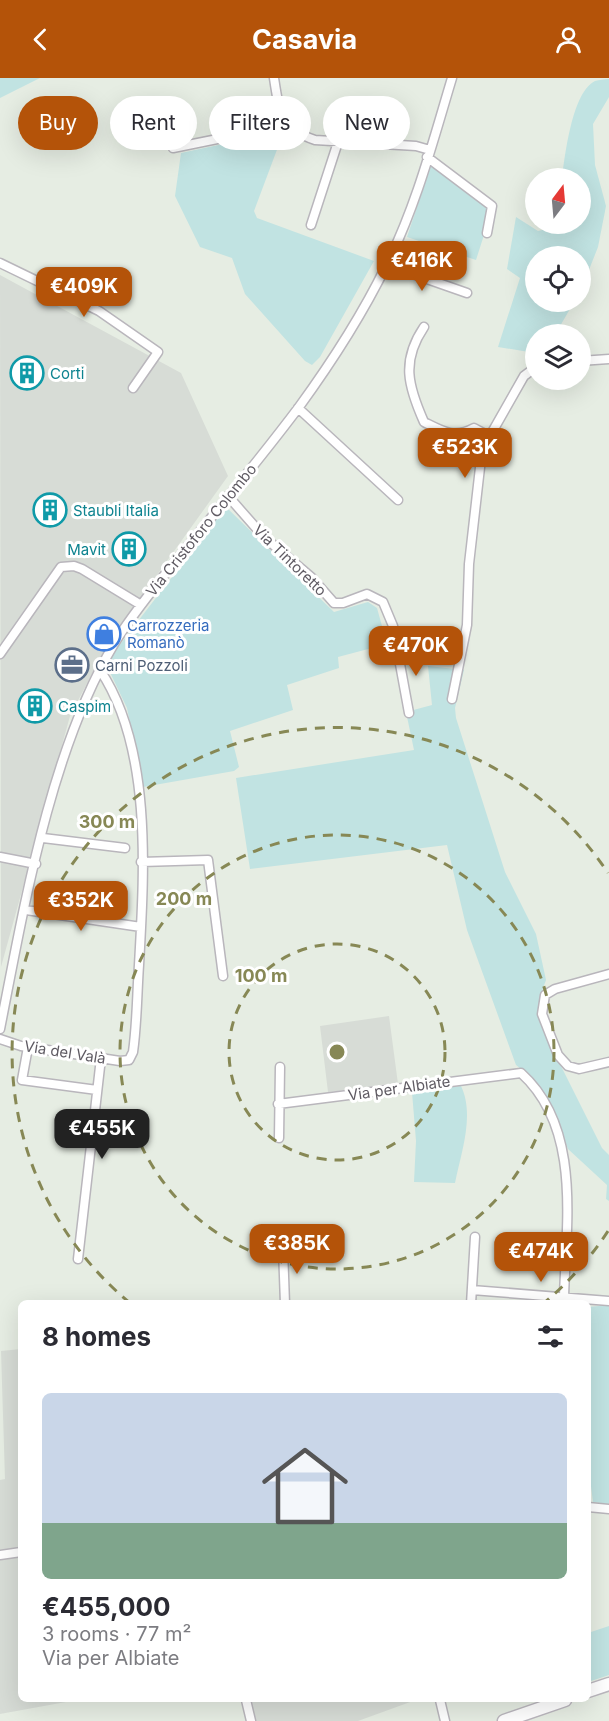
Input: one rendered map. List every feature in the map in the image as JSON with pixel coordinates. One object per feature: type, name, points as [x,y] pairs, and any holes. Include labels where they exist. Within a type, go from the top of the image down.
[{"type":"street","points":[[274,78],[278,96]]},
{"type":"street","name":"Via Cristoforo Colombo","points":[[0,1002],[7,994],[36,864],[69,741],[100,670],[141,604],[298,408],[351,328],[387,265],[428,154],[452,78]]},
{"type":"street","points":[[410,146],[416,146],[428,154],[492,206],[487,233]]},
{"type":"street","points":[[311,225],[335,150]]},
{"type":"street","points":[[0,263],[99,311],[158,352],[133,388]]},
{"type":"street","points":[[387,265],[467,293]]},
{"type":"street","points":[[424,327],[413,344],[408,362],[409,382],[424,422],[449,435],[464,434],[474,428],[489,436]]},
{"type":"street","points":[[591,360],[609,359]]},
{"type":"street","points":[[452,699],[467,625],[469,564],[482,450],[525,375]]},
{"type":"street","points":[[298,408],[398,500]]},
{"type":"street","name":"Via Tintoretto","points":[[228,496],[264,537],[311,577],[334,603],[343,603],[367,594],[383,602],[397,645],[409,713]]},
{"type":"street","points":[[0,654],[61,567],[74,566],[82,569],[141,604]]},
{"type":"street","points":[[26,910],[141,927],[140,798],[132,754],[120,712],[100,670]]},
{"type":"street","points":[[43,838],[125,848]]},
{"type":"street","points":[[0,857],[36,864]]},
{"type":"street","points":[[141,862],[208,860],[223,976]]},
{"type":"street","name":"Via del Valà","points":[[0,1039],[28,1047],[101,1058],[125,1061],[130,1058],[134,1048],[141,927]]},
{"type":"street","points":[[609,974],[555,989],[545,995],[542,1014],[558,1055],[568,1066],[579,1069],[609,1062]]},
{"type":"street","points":[[0,1029],[7,994]]},
{"type":"street","points":[[28,1047],[22,1080],[97,1090]]},
{"type":"street","points":[[78,1259],[101,1058]]},
{"type":"street","points":[[279,1138],[280,1067]]},
{"type":"street","name":"Via per Albiate","points":[[278,1104],[521,1073],[536,1090],[549,1113],[565,1164],[564,1297]]},
{"type":"street","points":[[471,1300],[476,1238]]},
{"type":"street","points":[[283,1248],[285,1300]]},
{"type":"street","points":[[472,1290],[609,1300]]},
{"type":"street","points":[[591,1507],[609,1509]]},
{"type":"street","points":[[0,1556],[18,1553]]},
{"type":"street","points":[[591,1690],[609,1684]]},
{"type":"street","points":[[246,1702],[251,1721]]},
{"type":"street","points":[[440,1702],[445,1721]]},
{"type":"street","points":[[504,1721],[558,1702]]},
{"type":"shaded area","points":[[0,78],[40,78],[0,98]]},
{"type":"shaded area","points":[[609,79],[609,97],[593,124],[595,165],[606,206],[598,247],[591,265],[591,246],[525,246],[525,312],[568,312],[561,324],[525,324],[525,351],[498,347],[520,278],[507,269],[516,217],[525,223],[525,234],[591,234],[591,168],[564,168],[575,111],[587,87],[595,81]]},
{"type":"shaded area","points":[[209,147],[209,150],[277,150],[254,211],[257,218],[374,261],[320,357],[312,365],[305,361],[245,294],[232,258],[200,247],[175,196],[181,153]]},
{"type":"shaded area","points":[[431,165],[492,210],[476,260],[407,237]]},
{"type":"shaded area","points":[[0,275],[181,373],[228,476],[108,643],[70,716],[1,967]]},
{"type":"shaded area","points":[[226,507],[334,612],[368,602],[377,608],[387,644],[338,657],[339,668],[287,685],[293,710],[230,731],[239,767],[234,771],[143,787],[127,708],[107,666],[115,651]]},
{"type":"shaded area","points":[[428,666],[464,670],[455,708],[456,718],[505,872],[536,934],[546,980],[539,999],[539,1012],[549,1042],[602,1148],[609,1155],[609,1201],[606,1199],[607,1185],[568,1149],[553,1112],[525,1072],[516,1065],[467,930],[447,845],[250,869],[236,778],[414,750],[406,712],[432,705]]},
{"type":"shaded area","points":[[389,1016],[398,1084],[328,1092],[320,1026]]},
{"type":"shaded area","points":[[461,1086],[467,1109],[467,1122],[455,1183],[414,1182],[416,1141],[412,1092]]},
{"type":"shaded area","points":[[609,1305],[609,1504],[593,1502],[591,1486],[591,1307]]},
{"type":"shaded area","points":[[18,1349],[18,1702],[66,1702],[0,1714],[0,1480],[5,1479],[1,1351]]},
{"type":"shaded area","points":[[609,1626],[609,1675],[591,1681],[591,1632]]},
{"type":"shaded area","points":[[250,1702],[410,1702],[358,1721],[255,1721]]},
{"type":"place","name":"Corti","points":[[27,373]]},
{"type":"place","name":"Staubli Italia","points":[[50,510]]},
{"type":"place","name":"Mavit","points":[[129,549]]},
{"type":"place","name":"Carrozzeria Romanò","points":[[104,634]]},
{"type":"place","name":"Carni Pozzoli","points":[[72,665]]},
{"type":"place","name":"Caspim","points":[[35,706]]}]
